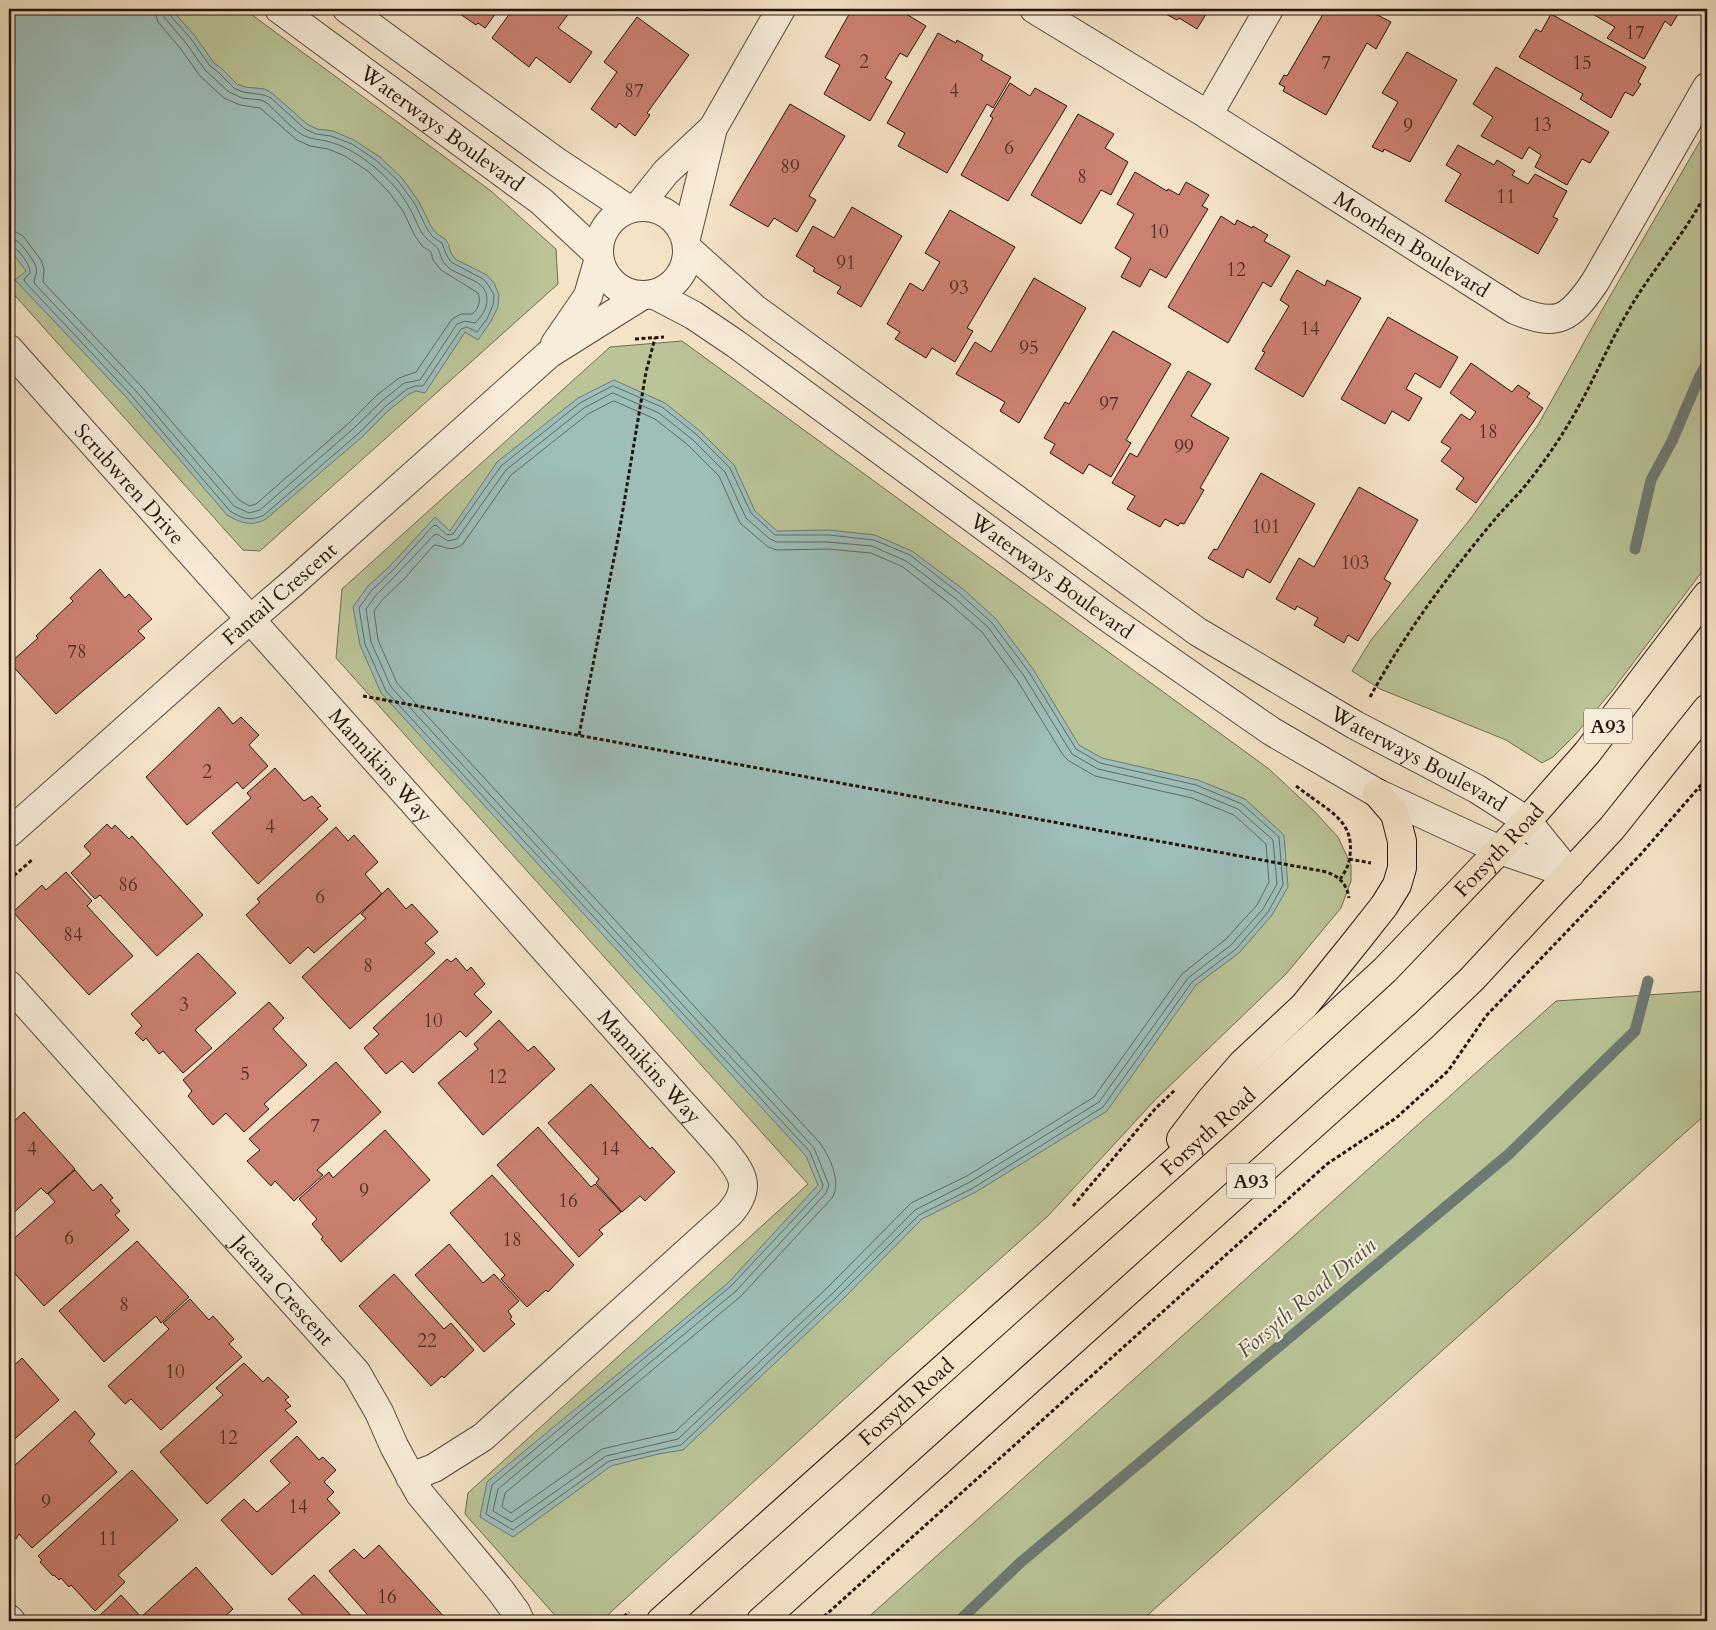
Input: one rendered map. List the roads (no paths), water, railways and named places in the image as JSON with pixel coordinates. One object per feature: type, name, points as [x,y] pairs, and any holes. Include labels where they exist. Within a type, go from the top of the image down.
[{"type":"highway","name":"Forsyth Road","points":[[661,1621],[1152,1182],[1385,970],[1527,821],[1587,753],[1707,595]]},
{"type":"highway","name":"A93","points":[[761,1621],[1424,1025],[1472,979],[1612,828],[1707,709]]},
{"type":"highway","points":[[1152,1182],[1210,1101],[1242,1064],[1304,1006],[1384,906],[1397,885],[1402,868],[1402,841],[1396,814],[1377,793]]},
{"type":"street","name":"Waterways Boulevard","points":[[279,9],[541,201],[599,257]]},
{"type":"street","name":"Waterways Boulevard","points":[[347,9],[557,162],[633,208]]},
{"type":"street","points":[[686,243],[681,228],[668,213],[648,206],[633,208],[619,214],[605,227],[601,236],[599,257],[602,268],[614,284],[633,294],[648,295],[663,290],[679,277],[684,268],[686,243],[713,128],[781,9]]},
{"type":"street","name":"Moorhen Boulevard","points":[[1034,9],[1208,115],[1515,310],[1531,317],[1542,319],[1568,314],[1581,303],[1595,282],[1707,87]]},
{"type":"street","points":[[1208,115],[1269,9]]},
{"type":"street","points":[[633,208],[666,172],[713,128]]},
{"type":"street","name":"Waterways Boulevard","points":[[686,243],[754,308],[1198,632],[1355,725],[1477,789],[1527,821],[1570,874]]},
{"type":"street","name":"Fantail Crescent","points":[[549,354],[588,296],[599,257]]},
{"type":"street","name":"Waterways Boulevard","points":[[648,295],[685,310],[736,344],[1107,617],[1271,731],[1377,793],[1500,850],[1570,874]]},
{"type":"street","name":"Fantail Crescent","points":[[9,833],[250,619],[290,586],[549,354],[648,295]]},
{"type":"street","name":"Scrubwren Drive","points":[[9,350],[250,619]]},
{"type":"street","name":"Mannikins Way","points":[[250,619],[723,1149],[737,1167],[742,1178],[741,1195],[729,1214],[490,1431],[434,1468],[410,1477]]},
{"type":"street","name":"Jacana Crescent","points":[[9,985],[356,1372],[379,1412],[410,1477],[435,1512],[508,1601],[520,1621]]},
{"type":"water","points":[[9,9],[171,9],[195,36],[214,63],[237,84],[245,87],[265,89],[307,124],[317,129],[333,131],[354,140],[380,157],[402,178],[419,202],[431,226],[449,245],[455,259],[487,275],[494,283],[499,295],[498,307],[491,321],[478,340],[465,332],[425,393],[416,391],[409,394],[266,519],[256,523],[246,523],[227,515],[127,398],[15,280],[26,271],[9,248]]},
{"type":"water","points":[[614,380],[665,403],[700,431],[734,465],[755,511],[777,531],[829,530],[875,535],[912,551],[963,589],[996,619],[1033,669],[1079,745],[1102,758],[1198,780],[1245,799],[1284,835],[1288,887],[1272,915],[1239,953],[1196,985],[1107,1111],[976,1192],[922,1219],[843,1299],[683,1450],[658,1454],[611,1466],[513,1537],[480,1517],[487,1482],[728,1283],[818,1185],[806,1156],[381,693],[360,645],[353,607],[368,586],[390,566],[435,517],[450,531],[497,462],[578,398]]},
{"type":"waterway","name":"Forsyth Road Drain","points":[[1635,549],[1651,480],[1672,441],[1707,363]]},
{"type":"waterway","name":"Forsyth Road Drain","points":[[959,1621],[1021,1562],[1509,1154],[1635,1031],[1648,981]]}]
